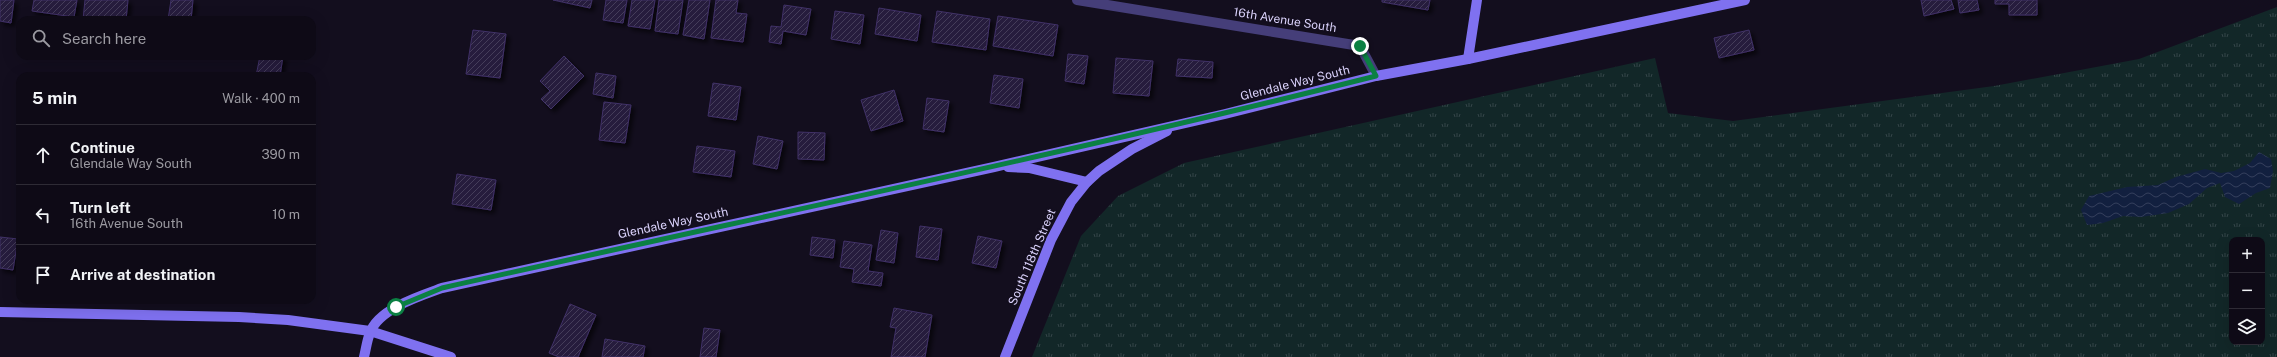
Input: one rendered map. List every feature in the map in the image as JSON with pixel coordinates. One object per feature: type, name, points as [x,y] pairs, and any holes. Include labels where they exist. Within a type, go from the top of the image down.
[{"type":"street","name":"16th Avenue South","points":[[1077,0],[1360,46],[1376,76]]},
{"type":"street","points":[[1468,59],[1478,0]]},
{"type":"street","name":"Glendale Way South","points":[[370,331],[381,317],[396,307],[442,288],[994,167],[1225,114],[1376,76],[1468,59],[1745,0]]},
{"type":"street","name":"South 118th Street","points":[[1005,357],[1060,221],[1087,182],[1099,171],[1132,149],[1164,132],[1225,114]]},
{"type":"street","name":"Glendale Way South","points":[[994,167],[1029,168],[1087,182]]},
{"type":"street","points":[[0,312],[238,317],[288,320],[370,331],[451,357]]},
{"type":"street","points":[[364,357],[370,331]]},
{"type":"green space","points":[[2277,7],[2277,357],[1032,357],[1081,236],[1118,196],[1184,163],[1655,58],[1668,113],[1733,121],[1994,86],[2139,59]]},
{"type":"water","points":[[2259,152],[2271,159],[2273,171],[2270,188],[2256,193],[2239,204],[2225,197],[2220,183],[2207,188],[2189,204],[2168,213],[2141,217],[2123,216],[2103,223],[2087,225],[2081,210],[2089,196],[2127,187],[2158,185],[2176,177],[2205,169],[2221,173],[2234,171],[2250,163]]},
{"type":"building","points":[[0,0],[14,0],[11,23],[0,21]]},
{"type":"building","points":[[34,0],[77,0],[74,16],[32,11]]},
{"type":"building","points":[[85,0],[128,0],[126,16],[83,16]]},
{"type":"building","points":[[171,0],[193,0],[191,16],[169,16]]},
{"type":"building","points":[[553,0],[592,0],[590,8]]},
{"type":"building","points":[[606,0],[627,0],[623,23],[603,20]]},
{"type":"building","points":[[632,0],[655,0],[650,29],[628,26]]},
{"type":"building","points":[[659,0],[683,0],[678,34],[655,31]]},
{"type":"building","points":[[689,0],[710,0],[704,39],[683,35]]},
{"type":"building","points":[[716,0],[738,0],[736,13],[747,14],[743,42],[711,38]]},
{"type":"building","points":[[1382,0],[1430,0],[1428,10],[1382,2]]},
{"type":"building","points":[[1921,0],[1951,0],[1954,9],[1924,16]]},
{"type":"building","points":[[1958,0],[1977,0],[1979,10],[1960,13]]},
{"type":"building","points":[[1995,0],[2037,0],[2037,15],[2009,15],[2009,4],[1995,4]]},
{"type":"building","points":[[784,5],[811,9],[806,35],[783,31],[781,44],[769,42],[771,26],[781,27]]},
{"type":"building","points":[[879,8],[921,15],[917,41],[875,34]]},
{"type":"building","points":[[835,11],[864,15],[860,44],[831,39]]},
{"type":"building","points":[[937,11],[990,19],[986,50],[932,42]]},
{"type":"building","points":[[998,16],[1058,25],[1053,56],[993,46]]},
{"type":"building","points":[[473,30],[506,34],[500,78],[466,74]]},
{"type":"building","points":[[1749,30],[1754,50],[1719,58],[1714,38]]},
{"type":"building","points":[[1068,54],[1088,56],[1084,84],[1065,81]]},
{"type":"building","points":[[564,56],[584,76],[551,109],[541,99],[550,91],[540,81]]},
{"type":"building","points":[[1116,58],[1153,61],[1149,96],[1113,93]]},
{"type":"building","points":[[1178,59],[1213,62],[1212,78],[1176,76]]},
{"type":"building","points":[[259,60],[282,60],[281,72],[257,72]]},
{"type":"building","points":[[596,73],[616,76],[613,98],[593,94]]},
{"type":"building","points":[[994,75],[1023,79],[1019,108],[990,103]]},
{"type":"building","points":[[713,83],[741,87],[736,120],[708,116]]},
{"type":"building","points":[[894,90],[903,121],[871,131],[861,100]]},
{"type":"building","points":[[927,98],[949,101],[944,132],[923,129]]},
{"type":"building","points":[[604,102],[631,105],[625,143],[599,140]]},
{"type":"building","points":[[798,132],[825,133],[824,160],[798,159]]},
{"type":"building","points":[[758,136],[783,141],[777,169],[753,164]]},
{"type":"building","points":[[697,146],[735,151],[731,177],[693,172]]},
{"type":"building","points":[[457,174],[496,180],[491,210],[452,204]]},
{"type":"building","points":[[920,226],[942,229],[938,260],[916,257]]},
{"type":"building","points":[[881,230],[898,233],[894,263],[876,260]]},
{"type":"building","points":[[978,236],[1002,241],[996,268],[972,263]]},
{"type":"building","points":[[0,237],[16,239],[16,251],[13,270],[0,268]]},
{"type":"building","points":[[812,237],[835,240],[833,258],[810,255]]},
{"type":"building","points":[[844,241],[872,245],[868,271],[883,273],[881,286],[852,282],[854,269],[840,267]]},
{"type":"building","points":[[570,304],[596,315],[578,357],[559,357],[549,353]]},
{"type":"building","points":[[894,308],[932,315],[925,357],[891,357],[896,328],[890,327]]},
{"type":"building","points":[[704,328],[720,330],[716,357],[700,357]]},
{"type":"building","points":[[605,339],[645,346],[643,357],[602,357]]},
{"type":"route","points":[[396,307],[416,297],[442,288],[994,167],[1225,114],[1376,76],[1360,46]]}]
